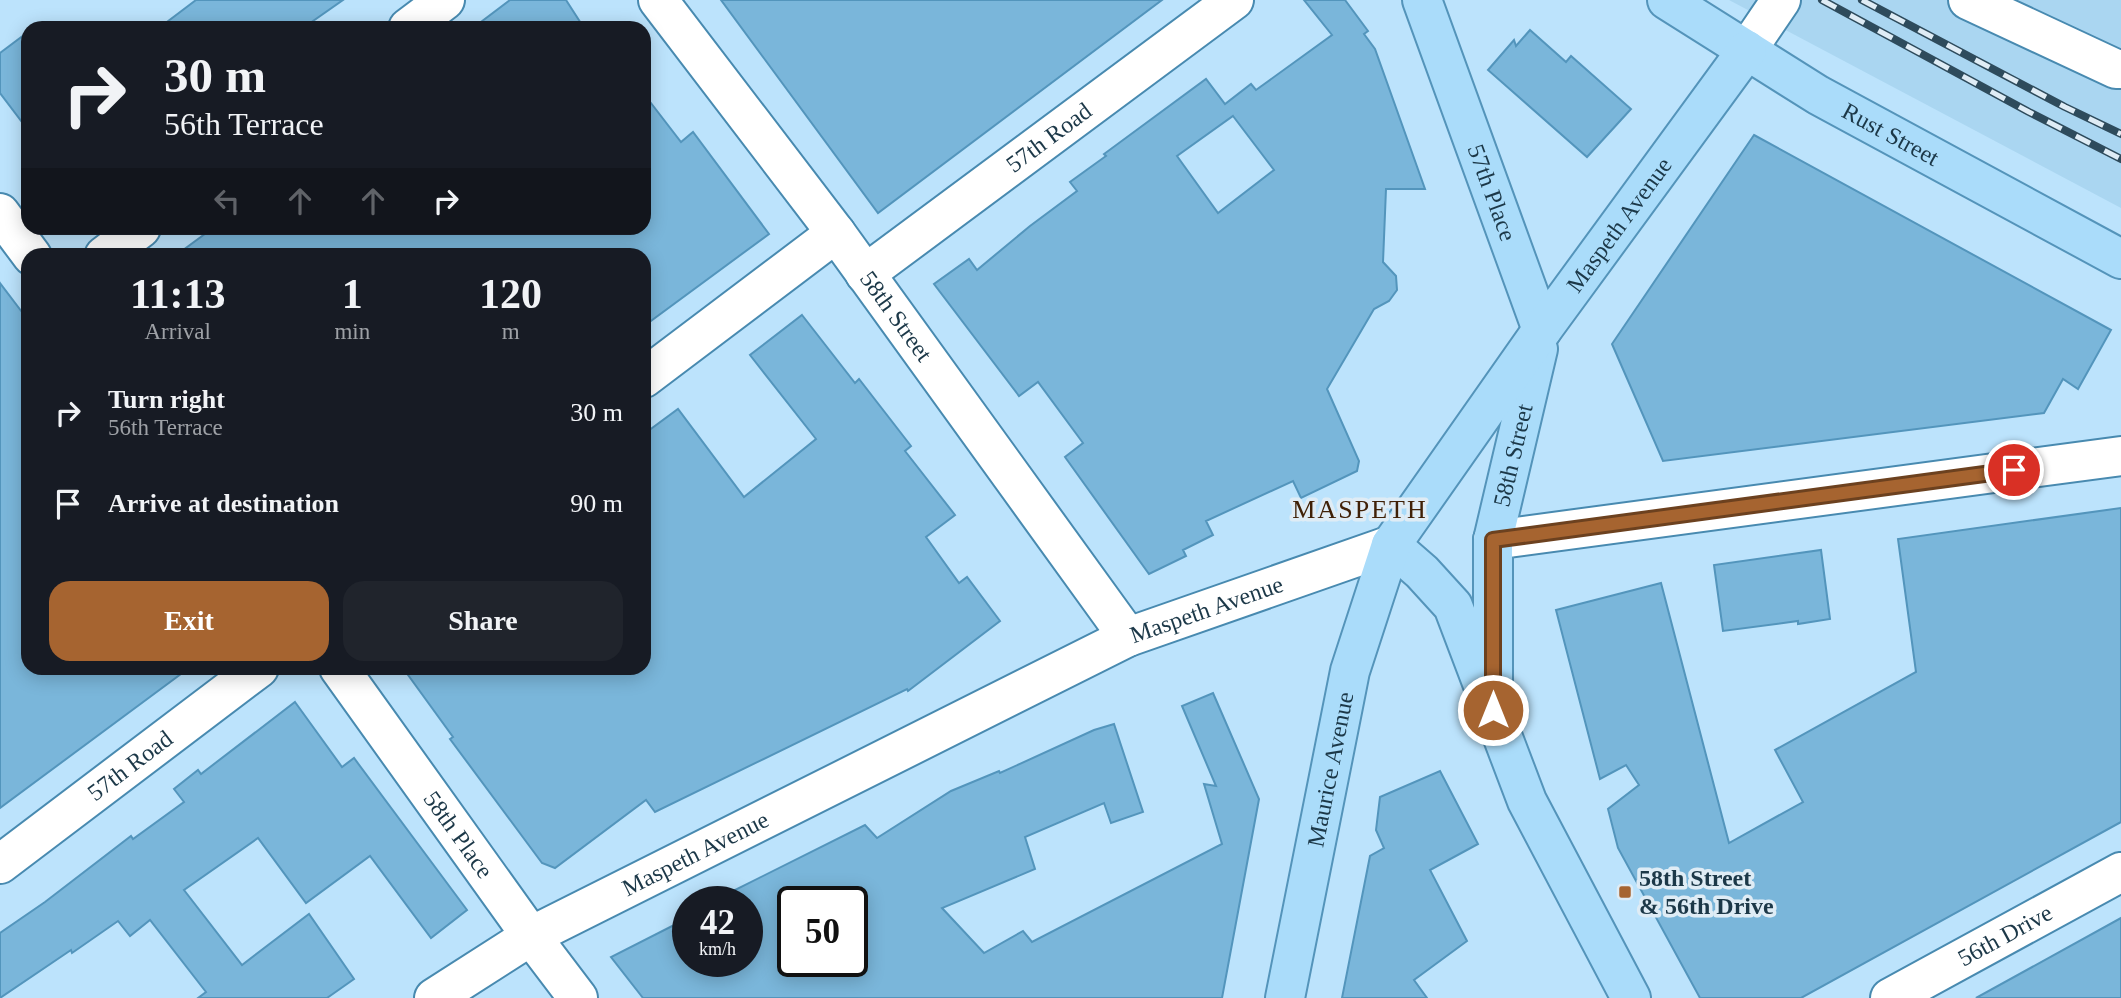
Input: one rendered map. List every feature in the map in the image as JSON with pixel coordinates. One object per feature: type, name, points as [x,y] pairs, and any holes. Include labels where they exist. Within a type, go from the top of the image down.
[{"type":"main road","name":"57th Place","points":[[1405,0],[1441,54]]},
{"type":"main road","name":"57th Place","points":[[1422,0],[1542,330]]},
{"type":"main road","name":"Rust Street","points":[[1667,0],[1818,95],[2121,259]]},
{"type":"main road","name":"Maspeth Avenue","points":[[1391,545],[1542,330],[1747,50]]},
{"type":"main road","name":"58th Street","points":[[1493,710],[1493,540],[1542,330]]},
{"type":"main road","name":"58th Street","points":[[1391,545],[1422,572],[1453,606],[1527,801],[1631,998]]},
{"type":"main road","name":"Maurice Avenue","points":[[1285,998],[1350,671],[1391,545]]},
{"type":"street","points":[[417,21],[445,0]]},
{"type":"street","name":"58th Street","points":[[658,0],[836,233],[1128,637]]},
{"type":"street","name":"57th Road","points":[[865,274],[1234,0]]},
{"type":"street","name":"Maspeth Avenue","points":[[1747,50],[1781,0]]},
{"type":"street","points":[[1968,0],[2121,69]]},
{"type":"street","points":[[0,213],[26,248]]},
{"type":"street","points":[[651,373],[836,233]]},
{"type":"street","points":[[115,248],[132,235]]},
{"type":"street","points":[[1493,540],[2121,456]]},
{"type":"street","name":"Maspeth Avenue","points":[[434,998],[531,936],[1128,637],[1391,545]]},
{"type":"street","name":"57th Road","points":[[0,864],[250,675]]},
{"type":"street","name":"58th Place","points":[[344,675],[578,998]]},
{"type":"street","name":"56th Drive","points":[[1890,998],[2121,872]]},
{"type":"shaded area","points":[[1729,0],[2121,0],[2121,208]]},
{"type":"building","points":[[196,0],[343,0],[313,21],[168,21]]},
{"type":"building","points":[[510,0],[566,0],[580,21],[482,21]]},
{"type":"building","points":[[721,0],[1162,0],[878,213]]},
{"type":"building","points":[[1304,0],[1345,0],[1368,31],[1364,34],[1375,49],[1425,189],[1386,189],[1383,262],[1396,276],[1397,290],[1389,301],[1374,309],[1327,389],[1359,461],[1357,471],[1301,498],[1293,481],[1206,521],[1213,535],[1183,550],[1186,556],[1149,574],[1065,457],[1083,443],[1038,382],[1019,396],[934,284],[969,259],[977,270],[1077,191],[1070,182],[1206,79],[1225,104],[1251,84],[1256,90],[1332,35]],"holes":[[[1233,116],[1274,170],[1218,213],[1177,156]]]},
{"type":"building","points":[[1530,30],[1566,62],[1571,56],[1631,109],[1587,157],[1488,70],[1514,40],[1516,46]]},
{"type":"building","points":[[21,37],[21,121],[0,93],[0,53]]},
{"type":"building","points":[[651,103],[681,142],[693,132],[769,234],[651,321],[651,248],[186,248],[204,235],[651,235]]},
{"type":"building","points":[[1754,135],[2111,330],[2078,389],[2063,379],[2044,413],[1663,461],[1612,344]]},
{"type":"building","points":[[0,283],[21,311],[21,675],[180,675],[0,808]]},
{"type":"building","points":[[802,315],[855,383],[859,379],[911,446],[905,451],[955,515],[926,537],[959,583],[967,577],[1000,621],[908,691],[907,689],[655,812],[646,800],[555,868],[542,863],[450,739],[453,737],[408,675],[651,675],[651,429],[678,409],[744,497],[816,439],[750,355]]},
{"type":"building","points":[[2121,508],[2121,822],[1801,998],[1700,998],[1618,848],[1608,809],[1639,785],[1626,765],[1600,779],[1556,610],[1661,583],[1729,843],[1803,802],[1775,750],[1916,672],[1898,539]]},
{"type":"building","points":[[1821,550],[1830,619],[1723,631],[1714,565]]},
{"type":"building","points":[[1213,693],[1259,799],[1222,998],[643,998],[611,957],[672,926],[672,977],[763,977],[763,886],[743,886],[865,825],[877,838],[951,791],[1114,724],[1143,812],[1111,823],[1104,803],[1025,837],[1035,869],[942,908],[984,953],[1023,931],[1032,942],[1222,844],[1204,784],[1216,786],[1182,706]]},
{"type":"building","points":[[295,702],[342,767],[354,758],[467,910],[431,938],[370,856],[306,903],[258,838],[184,890],[242,965],[309,914],[354,979],[327,998],[198,998],[206,992],[150,920],[130,936],[118,921],[0,998],[0,933],[131,836],[133,839],[184,802],[174,789],[198,770],[201,774]]},
{"type":"building","points":[[1440,771],[1478,844],[1430,870],[1467,941],[1414,980],[1427,998],[1342,998],[1370,856],[1384,848],[1376,830],[1380,797]]},
{"type":"building","points":[[2121,918],[2121,998],[1976,998]]},
{"type":"railway","points":[[1822,0],[2121,159]]},
{"type":"railway","points":[[1862,0],[2121,134]]},
{"type":"place","name":"58th Street & 56th Drive","points":[[1625,892]]},
{"type":"district","name":"MASPETH","points":[[1360,509]]},
{"type":"route","points":[[1493,710],[1493,540],[2014,470]]}]
